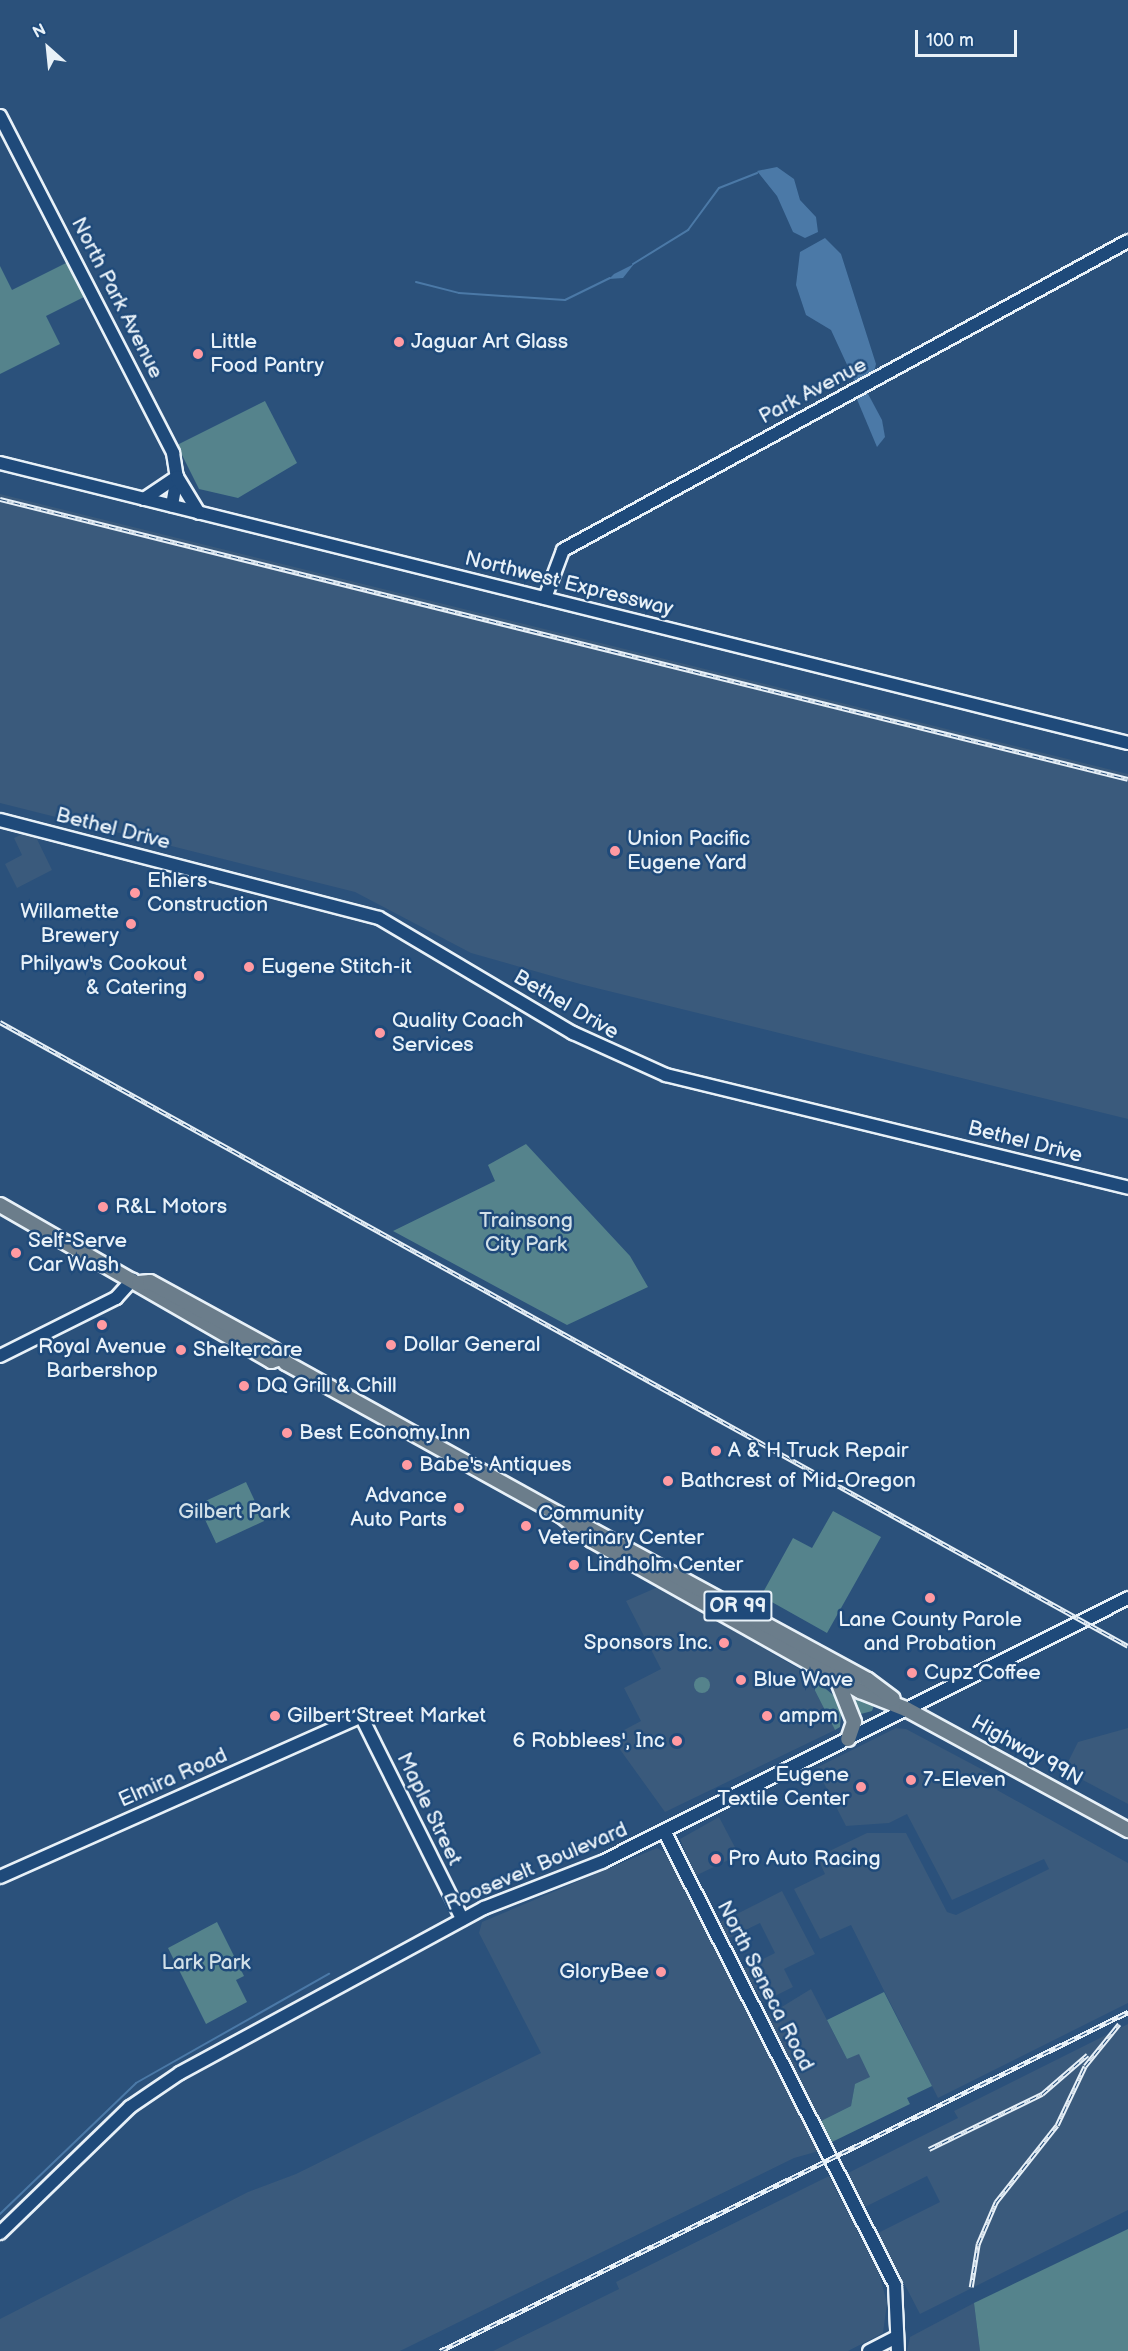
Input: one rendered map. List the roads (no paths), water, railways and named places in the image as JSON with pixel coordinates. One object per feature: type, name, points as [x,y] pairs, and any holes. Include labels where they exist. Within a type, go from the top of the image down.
[{"type":"main road","name":"Highway 99N","points":[[0,1205],[136,1281],[146,1292],[263,1357],[278,1359],[562,1516],[601,1530],[868,1680],[906,1709]]},
{"type":"main road","name":"Highway 99N","points":[[562,1516],[592,1540],[834,1676],[906,1709],[1128,1830]]},
{"type":"main road","points":[[834,1676],[850,1699],[854,1722],[848,1738]]},
{"type":"street","name":"North Park Avenue","points":[[0,114],[167,440],[177,477],[172,506]]},
{"type":"street","name":"Park Avenue","points":[[545,597],[563,550],[1128,241]]},
{"type":"street","name":"Northwest Expressway","points":[[0,463],[1128,743]]},
{"type":"street","points":[[144,499],[177,477],[199,513]]},
{"type":"street","name":"Bethel Drive","points":[[0,820],[379,918],[573,1033],[666,1075],[1128,1188]]},
{"type":"street","points":[[0,1356],[116,1298],[136,1281]]},
{"type":"street","name":"Roosevelt Boulevard","points":[[0,2233],[154,2088],[462,1919],[664,1831],[1128,1598]]},
{"type":"street","name":"Elmira Road","points":[[0,1877],[361,1716]]},
{"type":"street","name":"Maple Street","points":[[361,1716],[462,1919]]},
{"type":"street","name":"North Seneca Road","points":[[664,1831],[895,2285],[898,2351]]},
{"type":"street","points":[[869,2351],[897,2337]]},
{"type":"waterway","points":[[633,264],[688,230],[719,188],[757,173]]},
{"type":"waterway","points":[[416,282],[459,293],[565,300],[610,278]]},
{"type":"waterway","points":[[0,2214],[136,2083],[329,1974]]},
{"type":"railway","points":[[0,499],[1128,779]]},
{"type":"railway","points":[[0,1022],[1128,1646]]},
{"type":"railway","points":[[440,2351],[1128,2012]]},
{"type":"railway","points":[[971,2287],[978,2244],[996,2202],[1057,2125],[1085,2066],[1119,2024]]},
{"type":"railway","points":[[929,2149],[1042,2094],[1087,2055]]},
{"type":"place","name":"Jaguar Art Glass","points":[[399,342]]},
{"type":"place","name":"Little Food Pantry","points":[[198,354]]},
{"type":"place","name":"Union Pacific Eugene Yard","points":[[615,851]]},
{"type":"place","name":"Ehlers Construction","points":[[135,893]]},
{"type":"place","name":"Willamette Brewery","points":[[131,924]]},
{"type":"place","name":"Eugene Stitch-it","points":[[249,967]]},
{"type":"place","name":"Philyaw's Cookout & Catering","points":[[199,976]]},
{"type":"place","name":"Quality Coach Services","points":[[380,1033]]},
{"type":"place","name":"R&L Motors","points":[[103,1207]]},
{"type":"place","name":"Self-Serve Car Wash","points":[[16,1253]]},
{"type":"place","name":"Royal Avenue Barbershop","points":[[102,1325]]},
{"type":"place","name":"Dollar General","points":[[391,1345]]},
{"type":"place","name":"Sheltercare","points":[[181,1350]]},
{"type":"place","name":"DQ Grill & Chill","points":[[244,1386]]},
{"type":"place","name":"Best Economy Inn","points":[[287,1433]]},
{"type":"place","name":"A & H Truck Repair","points":[[716,1451]]},
{"type":"place","name":"Babe's Antiques","points":[[407,1465]]},
{"type":"place","name":"Bathcrest of Mid-Oregon","points":[[668,1481]]},
{"type":"place","name":"Advance Auto Parts","points":[[459,1508]]},
{"type":"place","name":"Community Veterinary Center","points":[[526,1526]]},
{"type":"place","name":"Lindholm Center","points":[[574,1565]]},
{"type":"place","name":"Lane County Parole and Probation","points":[[930,1598]]},
{"type":"place","name":"Sponsors Inc.","points":[[724,1643]]},
{"type":"place","name":"Cupz Coffee","points":[[912,1673]]},
{"type":"place","name":"Blue Wave","points":[[741,1680]]},
{"type":"place","name":"Gilbert Street Market","points":[[275,1716]]},
{"type":"place","name":"ampm","points":[[767,1716]]},
{"type":"place","name":"6 Robblees', Inc","points":[[677,1741]]},
{"type":"place","name":"7-Eleven","points":[[911,1780]]},
{"type":"place","name":"Eugene Textile Center","points":[[861,1787]]},
{"type":"place","name":"Pro Auto Racing","points":[[716,1859]]},
{"type":"place","name":"GloryBee","points":[[661,1972]]},
{"type":"park label","name":"Trainsong City Park","points":[[526,1233]]},
{"type":"park label","name":"Gilbert Park","points":[[234,1512]]},
{"type":"park label","name":"Lark Park","points":[[206,1963]]}]
